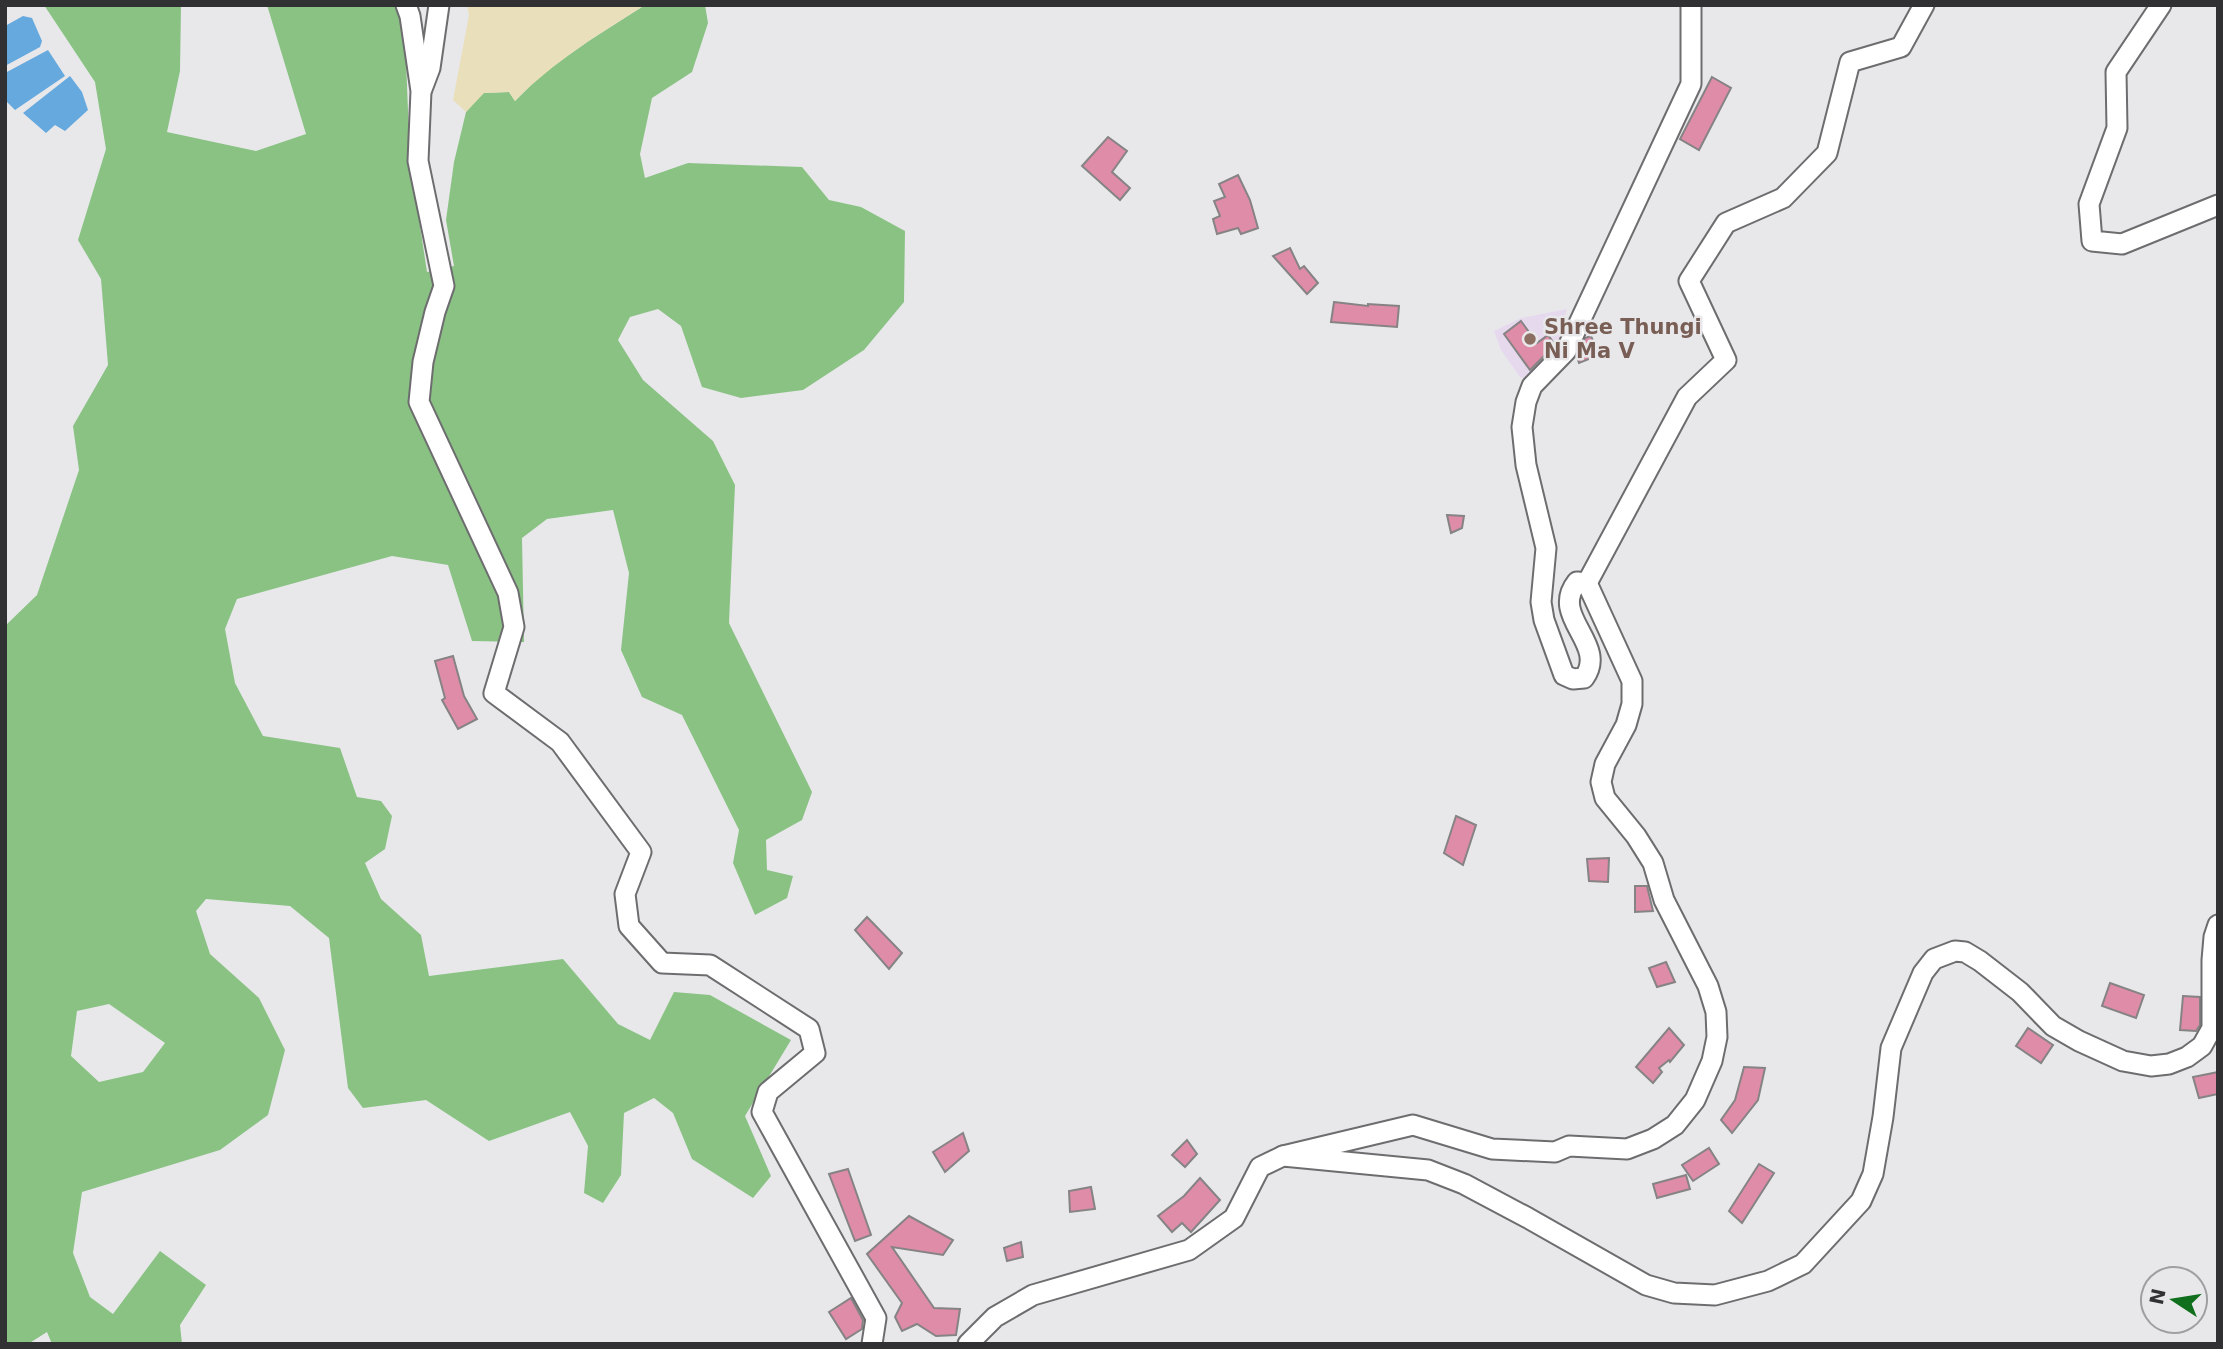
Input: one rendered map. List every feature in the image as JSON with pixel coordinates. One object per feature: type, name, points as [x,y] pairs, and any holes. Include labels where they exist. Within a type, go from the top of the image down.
[{"type":"street","points":[[407,5],[411,16],[421,92],[418,161],[444,286],[423,362],[419,402],[508,593],[514,627],[494,693],[560,742],[641,852],[625,894],[629,926],[662,963],[710,965],[809,1028],[815,1053],[768,1092],[762,1112],[876,1318],[872,1344]]},
{"type":"street","points":[[421,92],[430,68],[439,5]]},
{"type":"street","points":[[1587,583],[1577,582],[1570,591],[1569,610],[1591,655],[1590,669],[1584,678],[1573,679],[1564,675],[1544,620],[1541,602],[1546,548],[1526,465],[1522,427],[1526,402],[1532,386],[1566,351],[1691,84],[1691,5]]},
{"type":"street","points":[[1587,583],[1687,397],[1726,359],[1689,282],[1726,223],[1783,198],[1827,153],[1850,62],[1902,47],[1924,5]]},
{"type":"street","points":[[2161,5],[2116,72],[2117,128],[2089,204],[2092,241],[2122,244],[2218,205]]},
{"type":"street","points":[[968,1344],[995,1317],[1033,1295],[1189,1250],[1234,1218],[1261,1167],[1283,1156],[1413,1125],[1492,1149],[1555,1152],[1569,1146],[1627,1149],[1653,1139],[1675,1125],[1695,1100],[1712,1061],[1717,1037],[1716,1012],[1708,986],[1664,901],[1653,863],[1636,836],[1605,798],[1601,782],[1605,764],[1626,725],[1632,704],[1632,681],[1587,583]]},
{"type":"street","points":[[1283,1156],[1428,1170],[1464,1184],[1528,1217],[1646,1285],[1674,1293],[1714,1295],[1740,1289],[1768,1281],[1803,1264],[1861,1201],[1873,1174],[1891,1048],[1923,973],[1934,959],[1955,951],[1965,952],[2021,992],[2053,1026],[2079,1041],[2123,1061],[2151,1066],[2169,1065],[2187,1058],[2203,1046],[2212,1028],[2212,960],[2218,925]]},
{"type":"shaded area","name":"Shree Thungi Ni Ma V","points":[[1567,309],[1560,333],[1566,346],[1531,380],[1520,377],[1501,350],[1494,331],[1521,318]]},
{"type":"green space","points":[[44,5],[181,5],[180,71],[167,132],[256,151],[306,134],[267,5],[396,5],[405,36],[410,160],[427,272],[454,266],[446,220],[454,162],[466,112],[483,93],[509,92],[515,101],[541,75],[645,5],[705,5],[708,23],[692,72],[652,98],[640,154],[645,178],[688,163],[802,167],[829,200],[861,207],[905,231],[904,302],[864,350],[803,390],[741,398],[702,387],[681,326],[658,309],[630,317],[618,340],[643,380],[713,441],[735,485],[729,623],[812,792],[802,820],[766,840],[767,870],[793,876],[787,898],[755,915],[733,863],[739,830],[682,715],[642,697],[621,650],[629,573],[613,510],[547,519],[522,538],[524,642],[472,641],[448,565],[392,556],[237,599],[225,629],[235,683],[263,736],[340,748],[357,797],[381,801],[392,816],[385,849],[365,863],[381,899],[421,935],[429,976],[563,959],[618,1024],[650,1040],[674,992],[710,995],[791,1040],[745,1116],[771,1176],[753,1198],[692,1159],[673,1113],[654,1098],[624,1113],[621,1175],[603,1203],[584,1193],[588,1146],[570,1112],[489,1141],[426,1100],[363,1108],[348,1088],[329,938],[290,906],[206,899],[196,911],[210,954],[259,998],[285,1050],[268,1115],[220,1150],[82,1192],[73,1253],[90,1297],[113,1314],[160,1251],[206,1285],[180,1325],[182,1344],[52,1344],[47,1332],[28,1344],[5,1344],[5,626],[37,595],[79,470],[73,426],[108,365],[101,279],[78,240],[106,149],[95,82]],"holes":[[[109,1004],[165,1043],[143,1072],[99,1082],[71,1056],[77,1011]]]},
{"type":"sand","points":[[467,5],[645,5],[561,61],[515,101],[509,92],[484,93],[466,112],[453,100],[469,15]]},
{"type":"water","points":[[23,16],[32,18],[42,41],[40,47],[5,66],[5,26]]},
{"type":"water","points":[[48,50],[65,76],[15,110],[5,100],[5,73]]},
{"type":"water","points":[[70,76],[82,92],[88,110],[65,131],[55,125],[46,133],[23,113]]},
{"type":"building","points":[[1712,77],[1731,88],[1699,150],[1680,139]]},
{"type":"building","points":[[1108,137],[1127,151],[1112,172],[1130,188],[1120,200],[1082,166]]},
{"type":"building","points":[[1238,175],[1250,200],[1258,228],[1241,234],[1238,228],[1217,234],[1213,219],[1220,216],[1214,201],[1225,197],[1219,184]]},
{"type":"building","points":[[1290,248],[1300,269],[1304,266],[1318,283],[1307,294],[1273,256]]},
{"type":"building","points":[[1334,302],[1399,306],[1397,327],[1331,322]]},
{"type":"building","points":[[1521,321],[1537,343],[1548,335],[1555,345],[1530,370],[1504,334]]},
{"type":"building","points":[[1591,336],[1599,355],[1579,363],[1577,357],[1585,338]]},
{"type":"building","points":[[1447,515],[1464,516],[1462,528],[1451,533]]},
{"type":"building","points":[[453,656],[464,696],[477,719],[458,729],[442,700],[445,698],[435,661]]},
{"type":"building","points":[[1456,816],[1476,825],[1463,865],[1444,853]]},
{"type":"building","points":[[1609,858],[1608,882],[1589,881],[1587,859]]},
{"type":"building","points":[[1635,886],[1647,886],[1653,911],[1635,912]]},
{"type":"building","points":[[867,917],[902,953],[889,969],[855,930]]},
{"type":"building","points":[[1666,962],[1675,982],[1657,987],[1649,968]]},
{"type":"building","points":[[2110,983],[2144,995],[2136,1018],[2102,1006]]},
{"type":"building","points":[[2183,996],[2200,997],[2200,1025],[2196,1031],[2180,1030]]},
{"type":"building","points":[[1669,1028],[1684,1045],[1670,1062],[1669,1060],[1659,1068],[1662,1072],[1653,1083],[1636,1067]]},
{"type":"building","points":[[2028,1028],[2053,1045],[2041,1063],[2016,1046]]},
{"type":"building","points":[[1744,1067],[1765,1068],[1758,1100],[1732,1133],[1721,1120],[1735,1100]]},
{"type":"building","points":[[2218,1072],[2218,1094],[2199,1098],[2193,1077]]},
{"type":"building","points":[[963,1133],[969,1151],[945,1172],[933,1152]]},
{"type":"building","points":[[1187,1140],[1197,1154],[1185,1167],[1172,1155]]},
{"type":"building","points":[[1709,1148],[1719,1164],[1693,1181],[1682,1165]]},
{"type":"building","points":[[1759,1164],[1774,1173],[1742,1223],[1729,1211]]},
{"type":"building","points":[[848,1169],[871,1235],[855,1241],[829,1174]]},
{"type":"building","points":[[1686,1175],[1690,1189],[1657,1198],[1653,1184]]},
{"type":"building","points":[[1200,1178],[1220,1200],[1191,1232],[1182,1223],[1172,1232],[1158,1216],[1184,1196]]},
{"type":"building","points":[[1091,1187],[1095,1209],[1070,1212],[1069,1191]]},
{"type":"building","points":[[909,1216],[953,1240],[943,1255],[892,1247],[934,1308],[960,1309],[956,1335],[936,1336],[917,1324],[902,1331],[895,1317],[902,1303],[867,1254]]},
{"type":"building","points":[[1021,1242],[1023,1257],[1007,1261],[1004,1248]]},
{"type":"building","points":[[851,1298],[863,1320],[862,1329],[846,1339],[829,1312]]},
{"type":"place","name":"Shree Thungi Ni Ma V","points":[[1530,339]]}]
